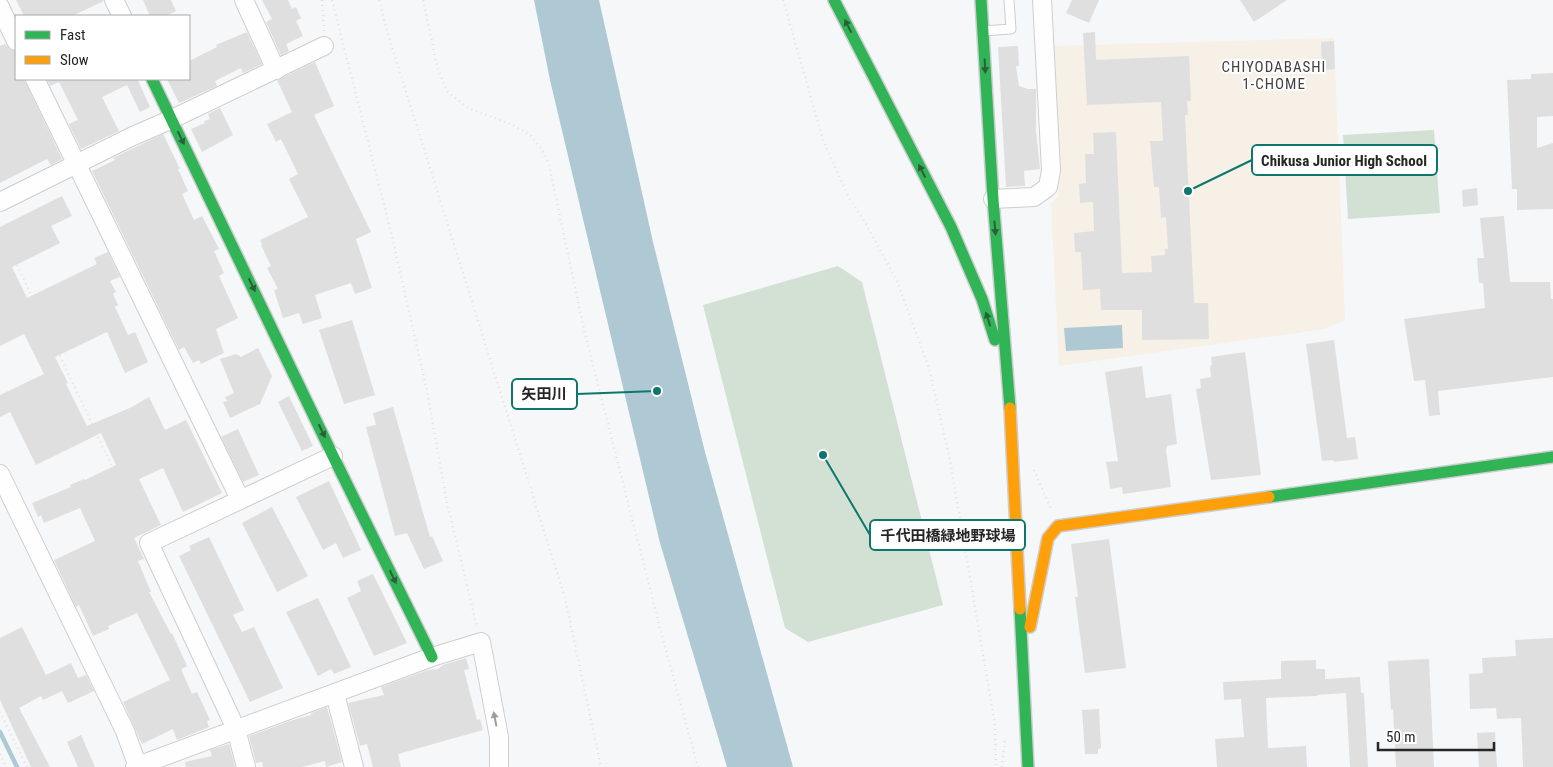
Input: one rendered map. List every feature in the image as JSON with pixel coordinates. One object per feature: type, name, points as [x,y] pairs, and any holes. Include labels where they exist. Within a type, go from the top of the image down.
[{"type":"street","points":[[114,0],[122,15]]},
{"type":"street","points":[[244,0],[276,70]]},
{"type":"street","points":[[834,0],[951,226],[977,288],[997,348],[1010,400]]},
{"type":"street","points":[[981,0],[993,199],[1010,400],[1028,767]]},
{"type":"street","points":[[993,199],[1034,197],[1048,187],[1050,170],[1042,0]]},
{"type":"street","points":[[0,7],[15,39]]},
{"type":"street","points":[[0,202],[133,136],[172,120],[324,46]]},
{"type":"street","points":[[35,80],[240,499]]},
{"type":"street","points":[[152,80],[432,657]]},
{"type":"street","points":[[977,288],[985,295],[992,296],[997,292],[1000,284]]},
{"type":"street","points":[[246,767],[236,729],[149,543],[333,456]]},
{"type":"street","points":[[1023,661],[1048,538],[1058,526],[1553,457]]},
{"type":"street","points":[[0,474],[125,731],[137,767],[432,657],[481,642],[499,737],[499,767]]},
{"type":"street","points":[[335,694],[354,767]]},
{"type":"lane","points":[[982,31],[1011,29],[1009,0]]},
{"type":"path","points":[[322,0],[324,46]]},
{"type":"path","points":[[332,0],[392,236],[426,390],[446,498],[481,642]]},
{"type":"path","points":[[379,0],[387,31],[565,598],[601,767]]},
{"type":"path","points":[[423,0],[438,70],[447,91],[468,108],[513,125],[530,135],[542,148],[549,165],[584,330],[662,636],[698,767]]},
{"type":"path","points":[[782,0],[823,140],[848,196],[868,226],[897,281],[929,368],[950,460],[994,725],[996,767]]},
{"type":"path","points":[[0,229],[149,543]]},
{"type":"path","points":[[0,712],[27,767]]},
{"type":"path","points":[[0,754],[6,767]]},
{"type":"shaded area","points":[[1334,38],[1345,320],[1325,329],[1059,366],[1051,204],[1059,195],[1050,46]]},
{"type":"shaded area","points":[[1434,130],[1440,213],[1348,219],[1343,135]]},
{"type":"shaded area","points":[[838,266],[862,282],[943,605],[808,642],[785,628],[703,305]]},
{"type":"water","points":[[534,0],[599,0],[653,242],[705,452],[793,767],[727,767],[660,543],[550,80]]},
{"type":"water","points":[[1122,325],[1123,348],[1066,351],[1064,328]]},
{"type":"building","points":[[16,0],[104,1],[74,15],[24,15]]},
{"type":"building","points":[[143,0],[171,0],[176,11],[168,15],[150,15]]},
{"type":"building","points":[[262,0],[288,0],[292,9],[296,7],[301,18],[296,21],[303,36],[286,44],[289,51],[281,55],[266,22],[272,19]]},
{"type":"building","points":[[1072,0],[1099,0],[1089,23],[1066,13]]},
{"type":"building","points":[[1240,0],[1287,0],[1254,22]]},
{"type":"building","points":[[247,32],[262,64],[243,73],[241,68],[215,81],[217,86],[179,103],[168,80],[190,80],[190,60],[217,47],[216,45]]},
{"type":"building","points":[[1095,32],[1096,60],[1189,56],[1191,101],[1187,101],[1188,115],[1185,115],[1194,303],[1208,303],[1209,339],[1142,340],[1142,310],[1101,310],[1100,289],[1083,290],[1081,252],[1075,252],[1074,233],[1094,231],[1093,202],[1080,203],[1079,184],[1086,183],[1085,154],[1094,154],[1093,133],[1116,132],[1122,273],[1152,272],[1151,256],[1165,255],[1165,249],[1168,249],[1166,217],[1161,218],[1159,187],[1154,187],[1150,141],[1163,141],[1161,102],[1087,105],[1083,33]]},
{"type":"building","points":[[1334,41],[1335,69],[1322,70],[1321,42]]},
{"type":"building","points":[[5,44],[15,51],[15,80],[24,80],[62,159],[51,165],[47,159],[0,183],[0,46]]},
{"type":"building","points":[[1018,46],[1019,66],[1016,66],[1019,86],[1036,89],[1036,131],[1040,169],[1024,171],[1025,186],[1006,187],[998,47]]},
{"type":"building","points":[[315,62],[334,106],[314,115],[371,232],[356,239],[372,288],[355,294],[351,283],[315,295],[322,318],[303,324],[299,313],[283,318],[274,290],[278,289],[267,268],[271,266],[260,240],[308,217],[289,179],[298,174],[281,139],[276,142],[267,124],[292,112],[277,80]]},
{"type":"building","points":[[1553,73],[1553,116],[1537,117],[1537,148],[1553,143],[1553,209],[1517,210],[1517,189],[1512,189],[1507,80],[1531,79],[1531,74]]},
{"type":"building","points":[[47,80],[138,80],[150,107],[140,112],[127,85],[102,97],[119,131],[81,149],[69,124],[78,120],[59,82],[50,86]]},
{"type":"building","points":[[220,108],[233,135],[202,152],[191,129],[205,123],[204,121],[210,119],[208,114]]},
{"type":"building","points":[[163,134],[180,169],[178,169],[188,191],[182,194],[194,220],[202,216],[219,249],[214,251],[224,273],[219,276],[238,318],[216,329],[224,353],[201,364],[199,360],[193,363],[184,347],[179,350],[92,171],[115,160],[113,158]]},
{"type":"building","points":[[1477,188],[1478,205],[1463,207],[1462,190]]},
{"type":"building","points":[[62,196],[72,216],[51,226],[60,243],[12,267],[27,298],[97,264],[94,258],[108,252],[120,277],[110,281],[116,292],[113,294],[118,305],[115,307],[128,335],[135,332],[148,362],[125,373],[107,332],[55,357],[87,426],[132,407],[149,397],[165,430],[186,420],[222,493],[183,512],[163,468],[139,479],[161,525],[134,538],[144,559],[138,561],[151,592],[149,592],[172,633],[187,666],[181,669],[192,694],[197,692],[210,720],[207,721],[209,727],[177,740],[173,729],[142,744],[123,702],[170,680],[137,613],[108,626],[109,629],[93,636],[79,605],[76,607],[54,560],[95,541],[80,508],[44,523],[41,515],[38,517],[32,503],[116,465],[101,433],[36,465],[10,412],[0,417],[0,395],[44,374],[24,334],[0,346],[0,227]]},
{"type":"building","points":[[1504,216],[1510,282],[1550,282],[1551,299],[1553,299],[1553,377],[1438,391],[1440,415],[1429,416],[1425,380],[1414,381],[1404,319],[1485,308],[1483,283],[1479,283],[1477,258],[1484,258],[1480,218]]},
{"type":"building","points":[[352,320],[375,395],[344,404],[319,330]]},
{"type":"building","points":[[1334,340],[1347,438],[1355,437],[1358,459],[1334,462],[1333,460],[1322,461],[1306,344]]},
{"type":"building","points":[[258,348],[272,376],[260,404],[230,418],[223,402],[227,401],[225,397],[234,393],[220,359],[236,354],[241,357]]},
{"type":"building","points":[[1245,352],[1261,475],[1211,480],[1196,389],[1201,388],[1200,379],[1211,377],[1211,357]]},
{"type":"building","points":[[1142,366],[1146,398],[1171,394],[1177,444],[1167,446],[1166,450],[1171,487],[1123,494],[1122,487],[1110,489],[1106,462],[1118,461],[1105,372]]},
{"type":"building","points":[[289,396],[313,446],[302,451],[278,402]]},
{"type":"building","points":[[393,407],[430,537],[432,536],[443,561],[424,569],[407,533],[395,536],[366,427],[376,425],[373,413]]},
{"type":"building","points":[[238,429],[259,475],[243,482],[221,437]]},
{"type":"building","points":[[329,481],[361,550],[343,558],[336,543],[323,550],[296,497]]},
{"type":"building","points":[[272,507],[308,576],[277,592],[242,523]]},
{"type":"building","points":[[209,537],[244,610],[233,615],[242,632],[254,627],[283,688],[250,702],[179,556],[191,550],[189,546]]},
{"type":"building","points":[[1109,539],[1126,668],[1085,673],[1075,597],[1078,597],[1071,544]]},
{"type":"building","points":[[373,574],[407,643],[374,656],[347,598],[361,591],[357,581]]},
{"type":"building","points":[[318,598],[351,667],[334,674],[331,669],[318,676],[286,612]]},
{"type":"building","points":[[22,627],[46,675],[71,663],[78,678],[86,675],[94,691],[68,703],[62,691],[43,700],[41,696],[19,708],[50,767],[31,767],[0,700],[0,638]]},
{"type":"building","points":[[1553,638],[1553,767],[1523,767],[1521,718],[1497,719],[1496,708],[1470,709],[1469,674],[1483,673],[1482,658],[1516,656],[1515,640]]},
{"type":"building","points":[[466,658],[469,669],[464,670],[477,720],[480,719],[483,730],[398,754],[401,767],[373,767],[367,744],[360,746],[348,703],[384,695],[381,687]]},
{"type":"building","points":[[1429,659],[1434,767],[1396,767],[1388,661]]},
{"type":"building","points":[[1316,660],[1316,669],[1325,669],[1325,679],[1360,677],[1361,693],[1364,693],[1368,767],[1350,767],[1346,693],[1266,698],[1268,748],[1306,746],[1307,767],[1217,767],[1215,739],[1244,737],[1241,699],[1224,700],[1223,682],[1281,679],[1281,661]]},
{"type":"building","points":[[327,707],[342,762],[326,767],[325,761],[302,767],[263,767],[262,762],[256,763],[249,736],[311,715],[311,713]]},
{"type":"building","points":[[1099,709],[1101,748],[1098,749],[1098,754],[1085,754],[1082,710]]},
{"type":"building","points":[[1495,732],[1497,767],[1479,767],[1477,733]]},
{"type":"building","points":[[81,735],[95,767],[78,767],[67,742]]},
{"type":"building","points":[[229,744],[235,767],[186,767],[185,762],[212,756],[210,750]]},
{"type":"waterway","points":[[0,732],[17,767]]},
{"type":"traffic: fast","points":[[834,0],[951,227],[982,299],[995,340]]},
{"type":"traffic: fast","points":[[981,0],[993,199],[1010,408]]},
{"type":"traffic: fast","points":[[152,80],[432,657]]},
{"type":"traffic: fast","points":[[1269,497],[1553,457]]},
{"type":"traffic: fast","points":[[1020,609],[1028,767]]},
{"type":"traffic: slow","points":[[1010,408],[1020,609]]},
{"type":"traffic: slow","points":[[1030,627],[1048,538],[1058,526],[1269,497]]},
{"type":"place","name":"Chikusa Junior High School","points":[[1188,191]]},
{"type":"place","name":"矢田川","points":[[657,391]]},
{"type":"place","name":"千代田橋緑地野球場","points":[[823,455]]},
{"type":"district","name":"CHIYODABASHI 1-CHOME","points":[[1274,76]]}]
